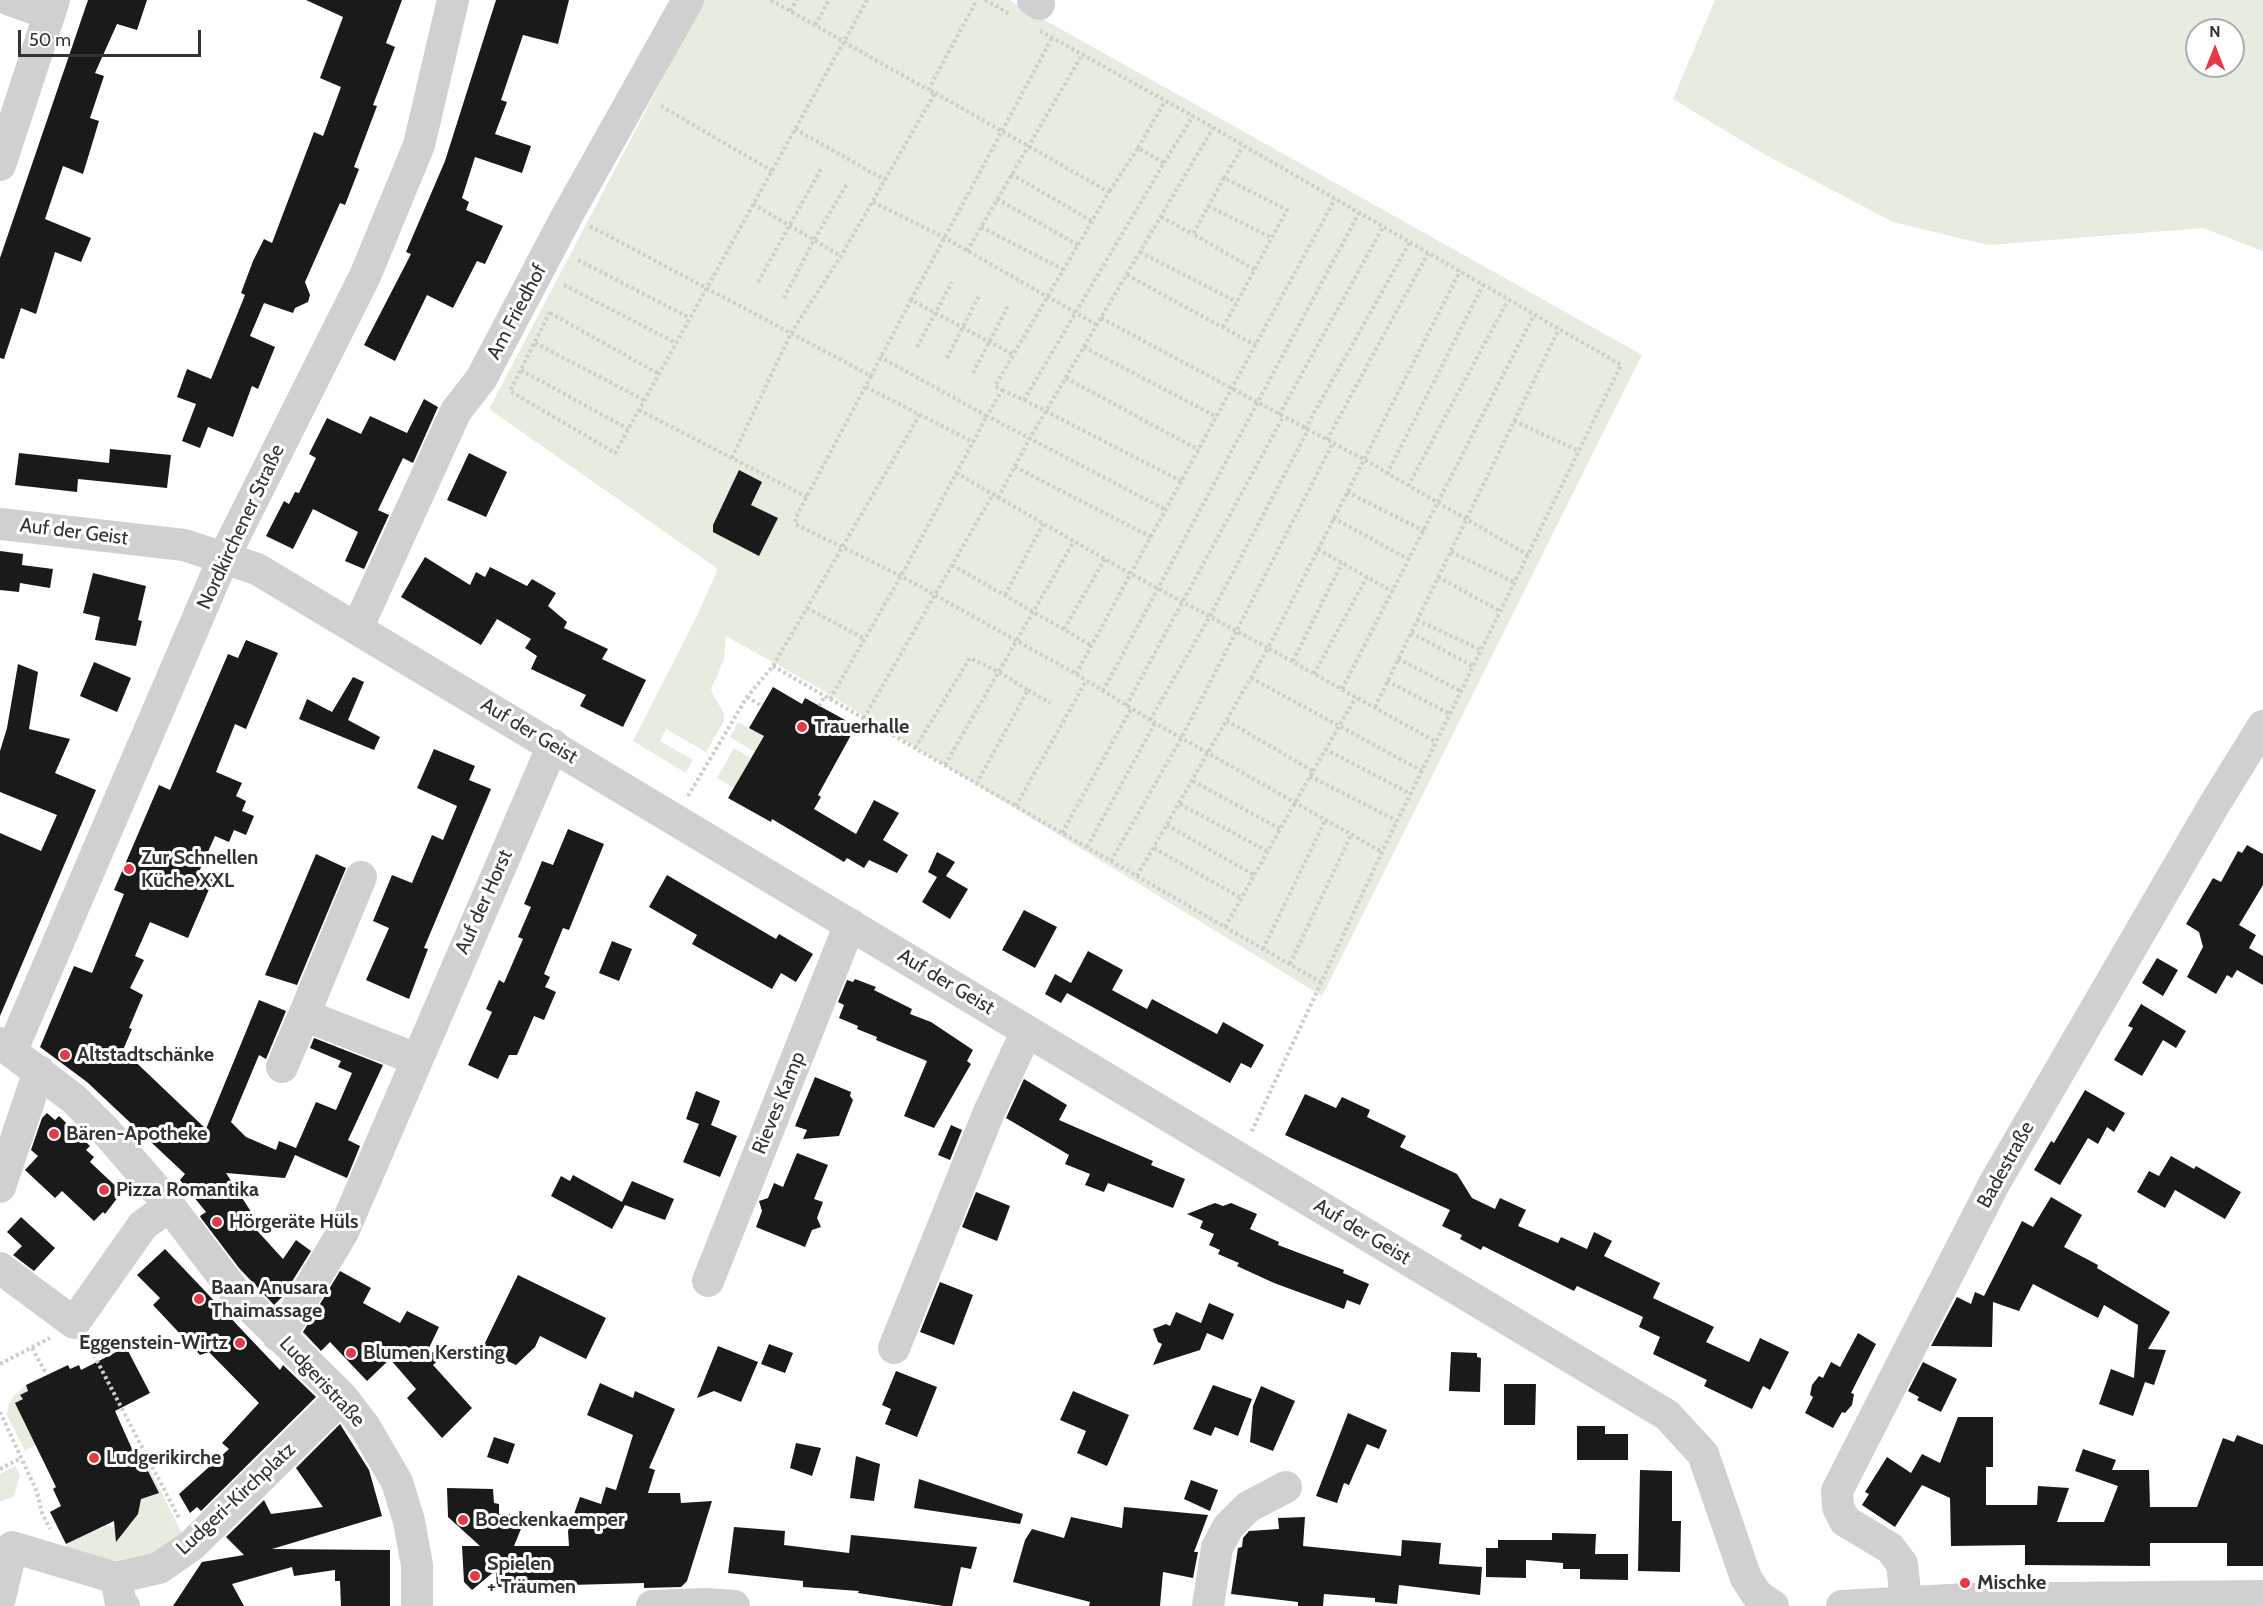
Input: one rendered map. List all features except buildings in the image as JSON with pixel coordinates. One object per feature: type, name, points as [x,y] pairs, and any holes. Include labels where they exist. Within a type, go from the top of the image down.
[{"type":"street","points":[[0,165],[51,7],[10,0]]},
{"type":"street","name":"Nordkirchener Straße","points":[[6,1047],[224,557],[365,276],[420,145],[453,0]]},
{"type":"street","name":"Am Friedhof","points":[[357,629],[456,411],[481,379],[581,221],[688,0]]},
{"type":"street","name":"Auf der Geist","points":[[0,524],[184,545],[257,569],[676,818],[1667,1415],[1703,1454],[1746,1578],[1757,1595],[1772,1606]]},
{"type":"street","name":"Badestraße","points":[[1906,1602],[1902,1564],[1890,1548],[1845,1521],[1838,1507],[1837,1491],[1994,1184],[2208,815],[2263,726]]},
{"type":"street","name":"Auf der Horst","points":[[278,1335],[294,1315],[343,1232],[553,745]]},
{"type":"street","points":[[282,1067],[361,877]]},
{"type":"street","name":"Rieves Kamp","points":[[708,1281],[850,924]]},
{"type":"street","points":[[304,1015],[416,1059]]},
{"type":"street","points":[[894,1348],[989,1112],[1027,1031]]},
{"type":"street","name":"Ludgeristraße","points":[[6,1047],[74,1099],[104,1130],[170,1206],[234,1291],[342,1397],[382,1452],[397,1482],[411,1532],[417,1565],[417,1606]]},
{"type":"street","points":[[0,1187],[39,1071]]},
{"type":"street","points":[[0,1268],[72,1325],[142,1225],[170,1206]]},
{"type":"street","name":"Ludgeri-Kirchplatz","points":[[120,1592],[192,1545],[342,1397]]},
{"type":"street","points":[[1208,1606],[1217,1548],[1228,1527],[1248,1508],[1286,1487]]},
{"type":"street","points":[[0,1599],[12,1547],[66,1563],[120,1592]]},
{"type":"street","points":[[1842,1606],[1906,1602],[2263,1596]]},
{"type":"street","points":[[652,1606],[715,1605]]},
{"type":"path","points":[[771,0],[1109,192]]},
{"type":"path","points":[[790,11],[796,0]]},
{"type":"path","points":[[815,25],[830,0]]},
{"type":"path","points":[[555,304],[510,390],[615,453],[867,0]]},
{"type":"path","points":[[928,90],[977,0]]},
{"type":"path","points":[[985,0],[1030,12],[1052,38],[1193,116],[1621,365],[1382,852],[1256,1125],[1238,1157]]},
{"type":"path","points":[[1052,38],[880,357],[795,524],[901,576],[1076,674],[1131,709],[1294,804],[1382,852]]},
{"type":"path","points":[[967,251],[1082,54]]},
{"type":"path","points":[[732,458],[791,333],[841,256],[935,93]]},
{"type":"path","points":[[655,116],[666,97]]},
{"type":"path","points":[[1165,101],[995,386],[1181,481]]},
{"type":"path","points":[[661,106],[772,171]]},
{"type":"path","points":[[1024,400],[1193,116]]},
{"type":"path","points":[[998,498],[1030,438],[1213,128]]},
{"type":"path","points":[[795,129],[885,180]]},
{"type":"path","points":[[1193,234],[1243,146]]},
{"type":"path","points":[[1138,148],[1164,163]]},
{"type":"path","points":[[758,282],[821,169]]},
{"type":"path","points":[[1011,174],[1092,221]]},
{"type":"path","points":[[1223,327],[1287,210],[1224,178]]},
{"type":"path","points":[[784,298],[847,184]]},
{"type":"path","points":[[997,199],[1078,245]]},
{"type":"path","points":[[1076,674],[1335,199]]},
{"type":"path","points":[[873,201],[945,238],[1097,325]]},
{"type":"path","points":[[753,204],[841,256]]},
{"type":"path","points":[[1208,206],[1272,238]]},
{"type":"path","points":[[1103,692],[1359,213]]},
{"type":"path","points":[[1161,216],[1255,270]]},
{"type":"path","points":[[581,221],[599,218]]},
{"type":"path","points":[[581,221],[588,239]]},
{"type":"path","points":[[581,221],[871,376]]},
{"type":"path","points":[[981,227],[1064,270]]},
{"type":"path","points":[[1126,706],[1184,602],[1383,227]]},
{"type":"path","points":[[1150,720],[1209,616],[1307,429],[1410,243]]},
{"type":"path","points":[[573,268],[583,249]]},
{"type":"path","points":[[1140,252],[1237,302]]},
{"type":"path","points":[[1327,440],[1428,254]]},
{"type":"path","points":[[578,260],[690,318]]},
{"type":"path","points":[[1137,876],[1269,648],[1460,271]]},
{"type":"path","points":[[1127,274],[1255,345]]},
{"type":"path","points":[[560,294],[569,277]]},
{"type":"path","points":[[917,347],[952,282]]},
{"type":"path","points":[[564,285],[676,343]]},
{"type":"path","points":[[1387,474],[1483,285]]},
{"type":"path","points":[[947,358],[980,296]]},
{"type":"path","points":[[911,300],[1014,355]]},
{"type":"path","points":[[1408,486],[1508,300]]},
{"type":"path","points":[[973,374],[1008,306]]},
{"type":"path","points":[[550,313],[659,374]]},
{"type":"path","points":[[1342,689],[1534,315]]},
{"type":"path","points":[[1101,318],[1363,459],[1528,555]]},
{"type":"path","points":[[1375,707],[1558,329]]},
{"type":"path","points":[[535,343],[644,400]]},
{"type":"path","points":[[1084,347],[1217,417]]},
{"type":"path","points":[[880,357],[1166,510]]},
{"type":"path","points":[[521,370],[628,429]]},
{"type":"path","points":[[1066,378],[1199,450]]},
{"type":"path","points":[[866,387],[973,442]]},
{"type":"path","points":[[819,706],[828,697],[865,639],[1002,390]]},
{"type":"path","points":[[639,410],[807,497]]},
{"type":"path","points":[[676,818],[747,697],[772,666],[920,414]]},
{"type":"path","points":[[1514,421],[1579,451]]},
{"type":"path","points":[[1111,861],[1182,737],[1333,443]]},
{"type":"path","points":[[1015,467],[1151,537]]},
{"type":"path","points":[[956,473],[1131,574],[1436,742]]},
{"type":"path","points":[[1347,492],[1425,531]]},
{"type":"path","points":[[864,718],[993,494]]},
{"type":"path","points":[[1333,518],[1410,560]]},
{"type":"path","points":[[1005,595],[1043,524]]},
{"type":"path","points":[[945,765],[1074,541]]},
{"type":"path","points":[[1318,549],[1393,592]]},
{"type":"path","points":[[1451,552],[1514,582]]},
{"type":"path","points":[[1064,629],[1105,559]]},
{"type":"path","points":[[1293,662],[1342,563]]},
{"type":"path","points":[[952,564],[1092,646]]},
{"type":"path","points":[[1314,674],[1366,577]]},
{"type":"path","points":[[1438,577],[1500,611]]},
{"type":"path","points":[[807,608],[865,639]]},
{"type":"path","points":[[1418,620],[1481,650]]},
{"type":"path","points":[[1411,633],[1473,666]]},
{"type":"path","points":[[915,748],[970,658],[999,672],[1050,703]]},
{"type":"path","points":[[1398,659],[1461,691]]},
{"type":"path","points":[[772,666],[1322,983]]},
{"type":"path","points":[[1251,678],[1422,771]]},
{"type":"path","points":[[1016,806],[1086,681]]},
{"type":"path","points":[[1388,681],[1450,714]]},
{"type":"path","points":[[977,783],[1028,690]]},
{"type":"path","points":[[747,697],[762,706]]},
{"type":"path","points":[[1225,927],[1356,697]]},
{"type":"path","points":[[1062,833],[1131,709]]},
{"type":"path","points":[[1227,722],[1313,771]]},
{"type":"path","points":[[1087,847],[1155,723]]},
{"type":"path","points":[[1325,749],[1411,794]]},
{"type":"path","points":[[1310,776],[1397,821]]},
{"type":"path","points":[[1193,781],[1280,829]]},
{"type":"path","points":[[1180,804],[1268,851]]},
{"type":"path","points":[[1263,949],[1325,821]]},
{"type":"path","points":[[1167,825],[1254,875]]},
{"type":"path","points":[[1290,964],[1351,835]]},
{"type":"path","points":[[1154,848],[1241,898]]},
{"type":"path","points":[[0,1364],[72,1325],[95,1357],[192,1545]]},
{"type":"path","points":[[32,1348],[47,1375]]},
{"type":"path","points":[[0,1412],[38,1492],[42,1513],[66,1563]]},
{"type":"path","points":[[0,1469],[21,1458]]},
{"type":"shaded area","points":[[704,0],[1009,0],[1642,355],[1322,996],[812,684],[726,636],[724,659],[711,690],[724,714],[724,721],[706,752],[666,729],[660,741],[693,760],[686,773],[633,741],[695,620],[718,569],[489,409]]},
{"type":"shaded area","points":[[1715,0],[2263,0],[2263,251],[2203,228],[1988,245],[1893,222],[1764,154],[1673,99]]},
{"type":"shaded area","points":[[738,722],[777,743],[774,763],[730,737]]},
{"type":"shaded area","points":[[734,748],[751,758],[734,788],[717,778]]},
{"type":"shaded area","points":[[26,1385],[28,1391],[21,1395],[23,1399],[15,1404],[38,1443],[25,1451],[7,1415],[8,1406],[14,1396]]},
{"type":"shaded area","points":[[15,1466],[20,1475],[14,1496],[0,1502],[0,1474]]},
{"type":"shaded area","points":[[151,1471],[184,1538],[131,1563],[72,1559],[66,1545],[99,1527],[102,1529],[104,1525],[114,1527],[115,1530],[131,1524],[133,1521],[130,1518],[135,1509],[139,1510],[139,1506],[135,1505],[142,1497],[145,1497],[141,1473]]},
{"type":"place","name":"Trauerhalle","points":[[802,727]]},
{"type":"place","name":"Zur Schnellen Küche XXL","points":[[129,869]]},
{"type":"place","name":"Altstadtschänke","points":[[65,1055]]},
{"type":"place","name":"Bären-Apotheke","points":[[54,1134]]},
{"type":"place","name":"Pizza Romantika","points":[[104,1190]]},
{"type":"place","name":"Hörgeräte Hüls","points":[[217,1222]]},
{"type":"place","name":"Baan Anusara Thaimassage","points":[[199,1299]]},
{"type":"place","name":"Eggenstein-Wirtz","points":[[240,1343]]},
{"type":"place","name":"Blumen Kersting","points":[[351,1353]]},
{"type":"place","name":"Ludgerikirche","points":[[94,1458]]},
{"type":"place","name":"Boeckenkaemper","points":[[463,1520]]},
{"type":"place","name":"Spielen + Träumen","points":[[475,1576]]},
{"type":"place","name":"Mischke","points":[[1965,1583]]}]
